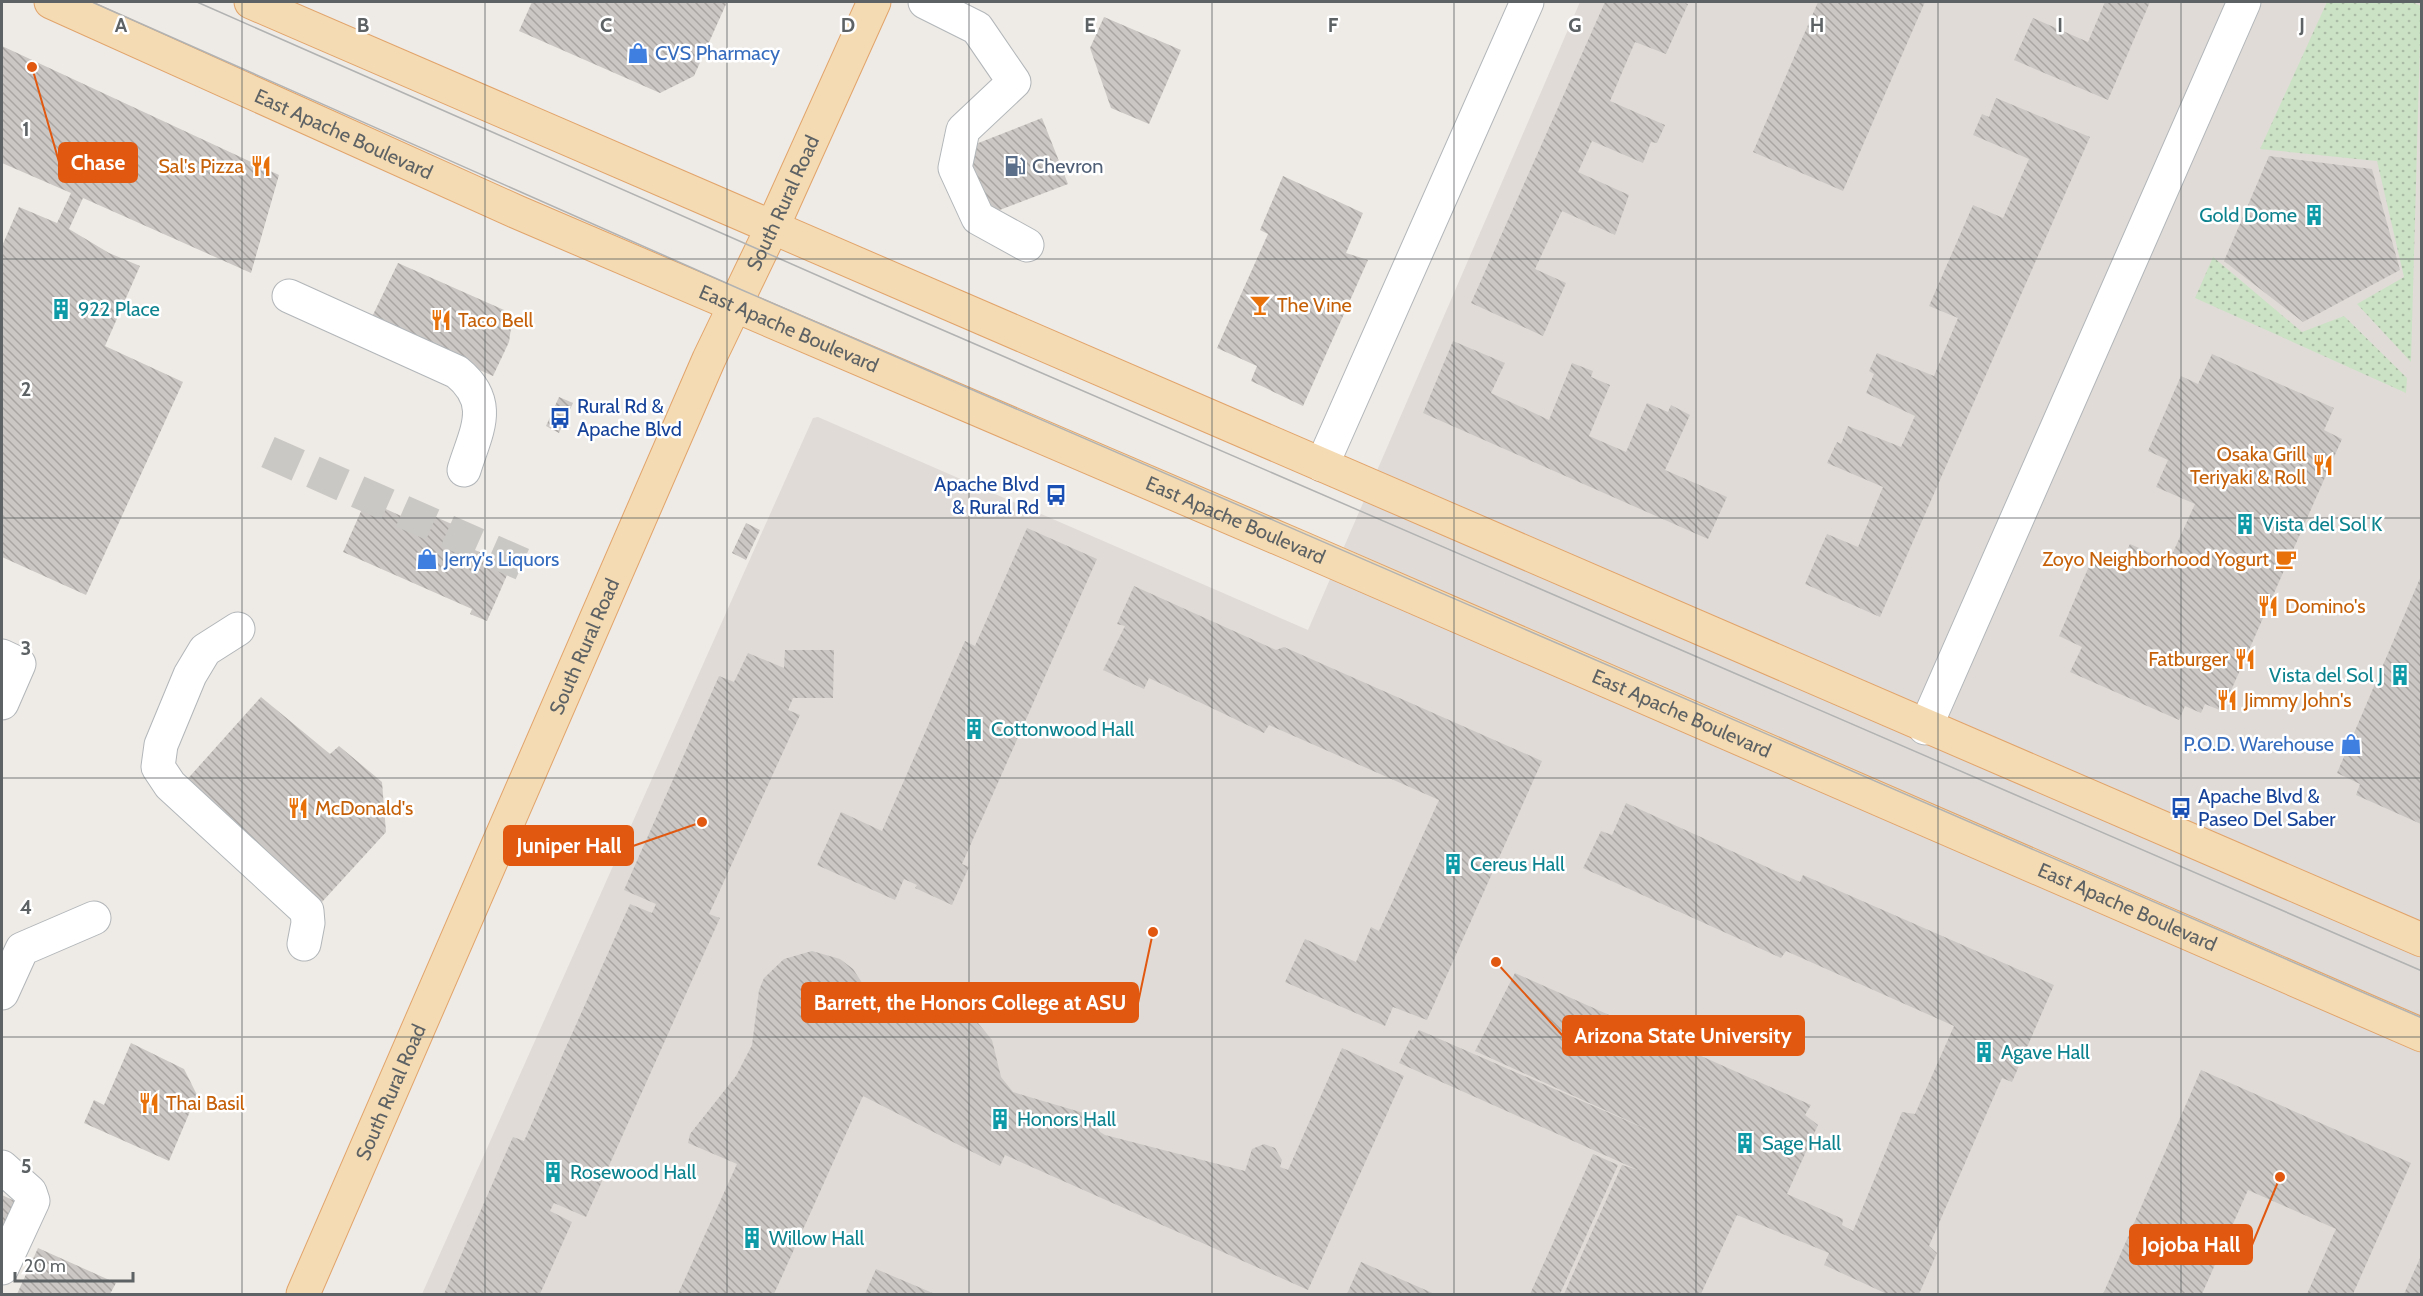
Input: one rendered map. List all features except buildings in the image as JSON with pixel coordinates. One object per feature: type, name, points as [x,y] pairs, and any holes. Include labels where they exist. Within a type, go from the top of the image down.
[{"type":"main road","name":"East Apache Boulevard","points":[[51,2],[359,142],[733,306],[1310,552],[2421,1035]]},
{"type":"main road","points":[[251,2],[773,226],[1925,728],[2224,853],[2421,940]]},
{"type":"main road","name":"South Rural Road","points":[[303,1294],[733,306],[773,226],[874,2]]},
{"type":"lane","points":[[925,2],[977,28],[1014,82],[963,130],[955,168],[978,218],[1027,245]]},
{"type":"lane","points":[[1322,465],[1527,2]]},
{"type":"lane","points":[[1925,728],[2244,2]]},
{"type":"lane","points":[[290,296],[457,372],[472,384],[479,400],[480,420],[464,470]]},
{"type":"lane","points":[[238,628],[205,650],[190,675],[160,745],[158,767],[170,785],[307,911],[308,923],[304,944]]},
{"type":"lane","points":[[2,656],[19,664],[2,703]]},
{"type":"lane","points":[[2,993],[22,949],[94,918]]},
{"type":"lane","points":[[2,1167],[30,1192],[33,1201],[2,1268]]},
{"type":"shaded area","points":[[1580,2],[2421,2],[2421,1294],[422,1294],[813,418],[818,417],[1308,630]]},
{"type":"green space","points":[[2327,2],[2412,2],[2421,6],[2411,362],[2357,304],[2404,277],[2377,161],[2260,149]]},
{"type":"green space","points":[[2213,257],[2302,332],[2344,316],[2407,378],[2406,393],[2195,298]]},
{"type":"tunnel","points":[[268,452],[531,568]]},
{"type":"tram line","points":[[92,2],[742,290],[2422,1018]]},
{"type":"tram line","points":[[197,2],[871,299],[2422,971]]},
{"type":"place","name":"CVS Pharmacy","points":[[638,53]]},
{"type":"place","name":"Chase","points":[[32,67]]},
{"type":"place","name":"Sal's Pizza","points":[[261,166]]},
{"type":"place","name":"Chevron","points":[[1015,166]]},
{"type":"place","name":"Gold Dome","points":[[2314,215]]},
{"type":"place","name":"The Vine","points":[[1260,305]]},
{"type":"place","name":"922 Place","points":[[61,309]]},
{"type":"place","name":"Taco Bell","points":[[441,320]]},
{"type":"place","name":"Rural Rd & Apache Blvd","points":[[560,418]]},
{"type":"place","name":"Osaka Grill Teriyaki & Roll","points":[[2323,465]]},
{"type":"place","name":"Apache Blvd & Rural Rd","points":[[1056,495]]},
{"type":"place","name":"Vista del Sol K","points":[[2245,524]]},
{"type":"place","name":"Jerry's Liquors","points":[[427,559]]},
{"type":"place","name":"Zoyo Neighborhood Yogurt","points":[[2286,559]]},
{"type":"place","name":"Domino's","points":[[2268,606]]},
{"type":"place","name":"Fatburger","points":[[2245,659]]},
{"type":"place","name":"Vista del Sol J","points":[[2400,675]]},
{"type":"place","name":"Jimmy John's","points":[[2227,700]]},
{"type":"place","name":"Cottonwood Hall","points":[[974,729]]},
{"type":"place","name":"P.O.D. Warehouse","points":[[2351,744]]},
{"type":"place","name":"McDonald's","points":[[298,808]]},
{"type":"place","name":"Apache Blvd & Paseo Del Saber","points":[[2181,808]]},
{"type":"place","name":"Juniper Hall","points":[[702,822]]},
{"type":"place","name":"Cereus Hall","points":[[1453,864]]},
{"type":"place","name":"Barrett, the Honors College at ASU","points":[[1153,932]]},
{"type":"place","name":"Arizona State University","points":[[1496,962]]},
{"type":"place","name":"Agave Hall","points":[[1984,1052]]},
{"type":"place","name":"Thai Basil","points":[[149,1103]]},
{"type":"place","name":"Honors Hall","points":[[1000,1119]]},
{"type":"place","name":"Sage Hall","points":[[1745,1143]]},
{"type":"place","name":"Rosewood Hall","points":[[553,1172]]},
{"type":"place","name":"Jojoba Hall","points":[[2280,1177]]},
{"type":"place","name":"Willow Hall","points":[[752,1238]]}]
